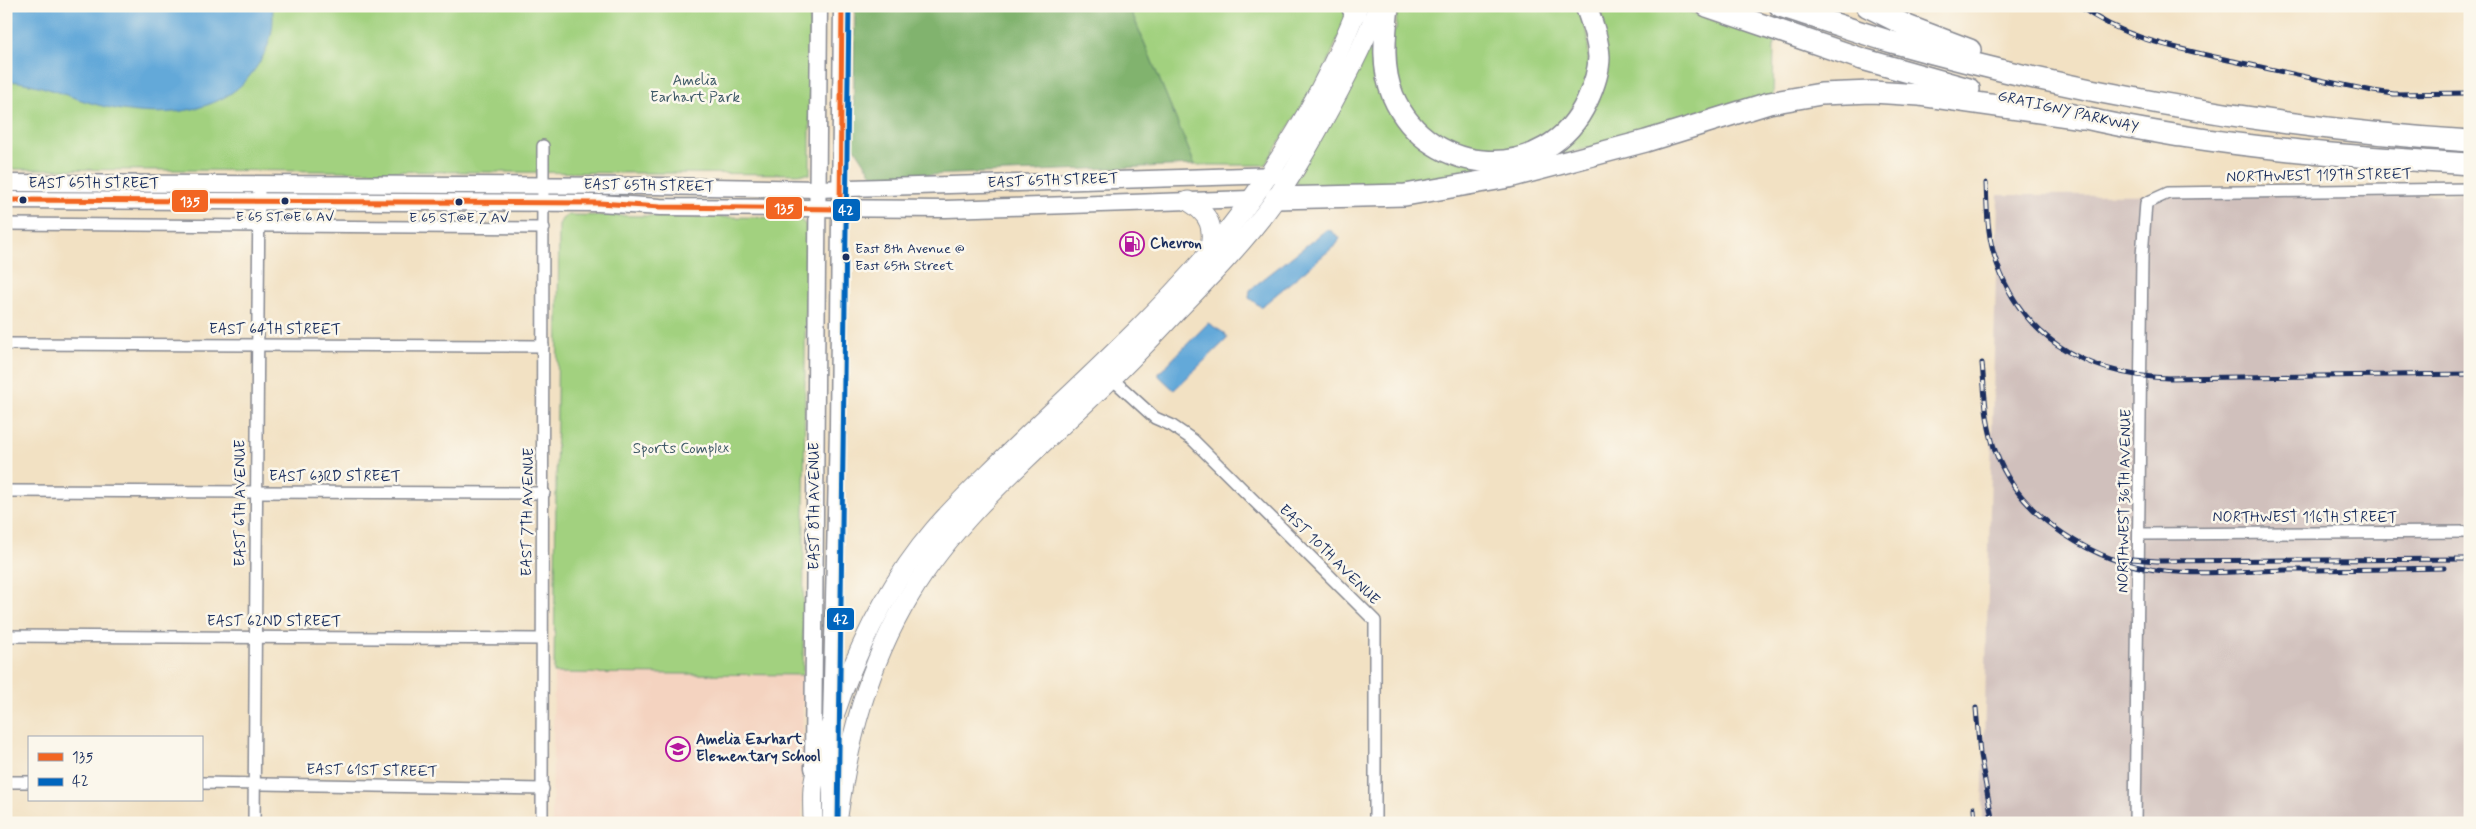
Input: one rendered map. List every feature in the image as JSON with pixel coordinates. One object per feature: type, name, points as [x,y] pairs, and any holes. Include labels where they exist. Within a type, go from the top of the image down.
[{"type":"highway","points":[[1388,6],[1385,41],[1386,71],[1393,96],[1413,128],[1438,146],[1463,159],[1493,164],[1522,158],[1543,149],[1566,132],[1580,115],[1593,88],[1599,59],[1596,32],[1586,6]]},
{"type":"highway","name":"GRATIGNY PARKWAY","points":[[1707,6],[1768,28],[1943,83],[2010,103],[2082,118],[2248,146],[2364,158],[2470,164]]},
{"type":"highway","name":"GRATIGNY PARKWAY","points":[[1780,6],[1890,41],[2011,69],[2053,81],[2151,101],[2266,121],[2386,135],[2470,140]]},
{"type":"highway","points":[[1867,6],[1907,26],[2011,69]]},
{"type":"highway","points":[[1276,198],[1405,195],[1509,176],[1646,141],[1769,103],[1821,94],[1872,92],[2010,103]]},
{"type":"main road","name":"EAST 8TH AVENUE","points":[[813,823],[819,6]]},
{"type":"main road","name":"EAST 8TH AVENUE","points":[[831,823],[831,724],[838,429],[842,6]]},
{"type":"main road","points":[[813,788],[820,754],[850,672],[869,630],[908,565],[934,530],[1205,282],[1276,198],[1337,94],[1378,6]]},
{"type":"main road","points":[[837,823],[852,734],[868,679],[886,637],[910,594],[936,555],[1105,372],[1171,294],[1209,253],[1269,175],[1315,100],[1355,9]]},
{"type":"main road","name":"EAST 65TH STREET","points":[[6,184],[259,184],[817,189],[1291,174]]},
{"type":"main road","name":"EAST 65TH STREET","points":[[6,200],[544,202],[660,207],[946,209],[1276,198]]},
{"type":"main road","points":[[1188,201],[1201,208],[1209,219],[1212,234],[1209,253]]},
{"type":"main road","points":[[816,429],[838,429]]},
{"type":"street","name":"EAST 7TH AVENUE","points":[[542,823],[541,639],[544,493],[543,146]]},
{"type":"street","name":"EAST 6TH AVENUE","points":[[254,823],[259,184]]},
{"type":"street","name":"NORTHWEST 119TH STREET","points":[[2168,193],[2470,189]]},
{"type":"street","name":"NORTHWEST 36TH AVENUE","points":[[2135,823],[2142,256],[2146,203],[2168,193]]},
{"type":"street","points":[[6,224],[544,228]]},
{"type":"street","name":"EAST 64TH STREET","points":[[6,344],[544,346]]},
{"type":"street","name":"EAST 10TH AVENUE","points":[[1105,372],[1155,418],[1171,424],[1193,440],[1375,621],[1375,823]]},
{"type":"street","name":"EAST 63RD STREET","points":[[6,491],[544,493]]},
{"type":"street","name":"NORTHWEST 116TH STREET","points":[[2140,534],[2470,532]]},
{"type":"street","name":"EAST 62ND STREET","points":[[6,636],[541,639]]},
{"type":"street","points":[[6,782],[28,782]]},
{"type":"street","name":"EAST 61ST STREET","points":[[202,783],[543,789]]},
{"type":"shaded area","points":[[2470,194],[2470,823],[1982,823],[1998,195]]},
{"type":"shaded area","name":"Amelia Earhart Elementary School","points":[[554,673],[803,675],[802,823],[552,823]]},
{"type":"green space","name":"Amelia Earhart Park","points":[[6,6],[810,6],[810,174],[6,169]]},
{"type":"green space","points":[[855,6],[1129,6],[1195,165],[874,177],[853,145]]},
{"type":"green space","points":[[1129,6],[1347,6],[1348,15],[1324,71],[1265,165],[1195,165]]},
{"type":"green space","points":[[1397,6],[1577,6],[1588,35],[1589,80],[1560,128],[1520,149],[1480,156],[1432,136],[1398,92],[1390,34],[1396,30]]},
{"type":"green space","points":[[1595,6],[1673,6],[1774,42],[1773,96],[1542,161],[1587,119]]},
{"type":"green space","points":[[1379,15],[1394,107],[1489,169],[1427,185],[1301,188],[1295,181]]},
{"type":"green space","name":"Sports Complex","points":[[568,215],[798,218],[806,225],[803,675],[554,673],[559,225],[562,219]]},
{"type":"water","points":[[6,6],[272,6],[273,24],[269,42],[262,58],[252,73],[238,88],[221,99],[202,107],[160,113],[138,112],[86,102],[30,84],[6,81]]},
{"type":"water","points":[[1326,230],[1330,230],[1340,238],[1337,244],[1261,307],[1249,298],[1250,290]]},
{"type":"water","points":[[1208,323],[1224,333],[1227,339],[1174,390],[1159,376],[1159,373]]},
{"type":"railway","points":[[2079,6],[2096,17],[2131,34],[2224,59],[2394,94],[2470,93]]},
{"type":"railway","points":[[1986,183],[1991,243],[2004,281],[2019,306],[2037,328],[2058,345],[2082,359],[2109,369],[2137,375],[2168,378],[2470,374]]},
{"type":"railway","points":[[1982,363],[1986,408],[1992,442],[2008,477],[2023,498],[2042,517],[2064,534],[2088,548],[2138,567],[2179,572],[2444,568]]},
{"type":"railway","points":[[2132,559],[2157,561],[2470,559]]},
{"type":"railway","points":[[1976,708],[1980,755],[1993,823]]},
{"type":"railway","points":[[1974,808],[1975,823]]},
{"type":"transit line","name":"135","points":[[6,200],[599,203],[660,207],[840,209],[842,6]]},
{"type":"transit line","name":"42","points":[[838,823],[849,6]]},
{"type":"place","name":"E 65 ST@E 6 AV","points":[[285,201]]},
{"type":"place","name":"E 65 ST@E 7 AV","points":[[459,202]]},
{"type":"place","name":"Chevron","points":[[1132,244]]},
{"type":"place","name":"East 8th Avenue @ East 65th Street","points":[[846,257]]},
{"type":"place","name":"Amelia Earhart Elementary School","points":[[678,749]]}]
